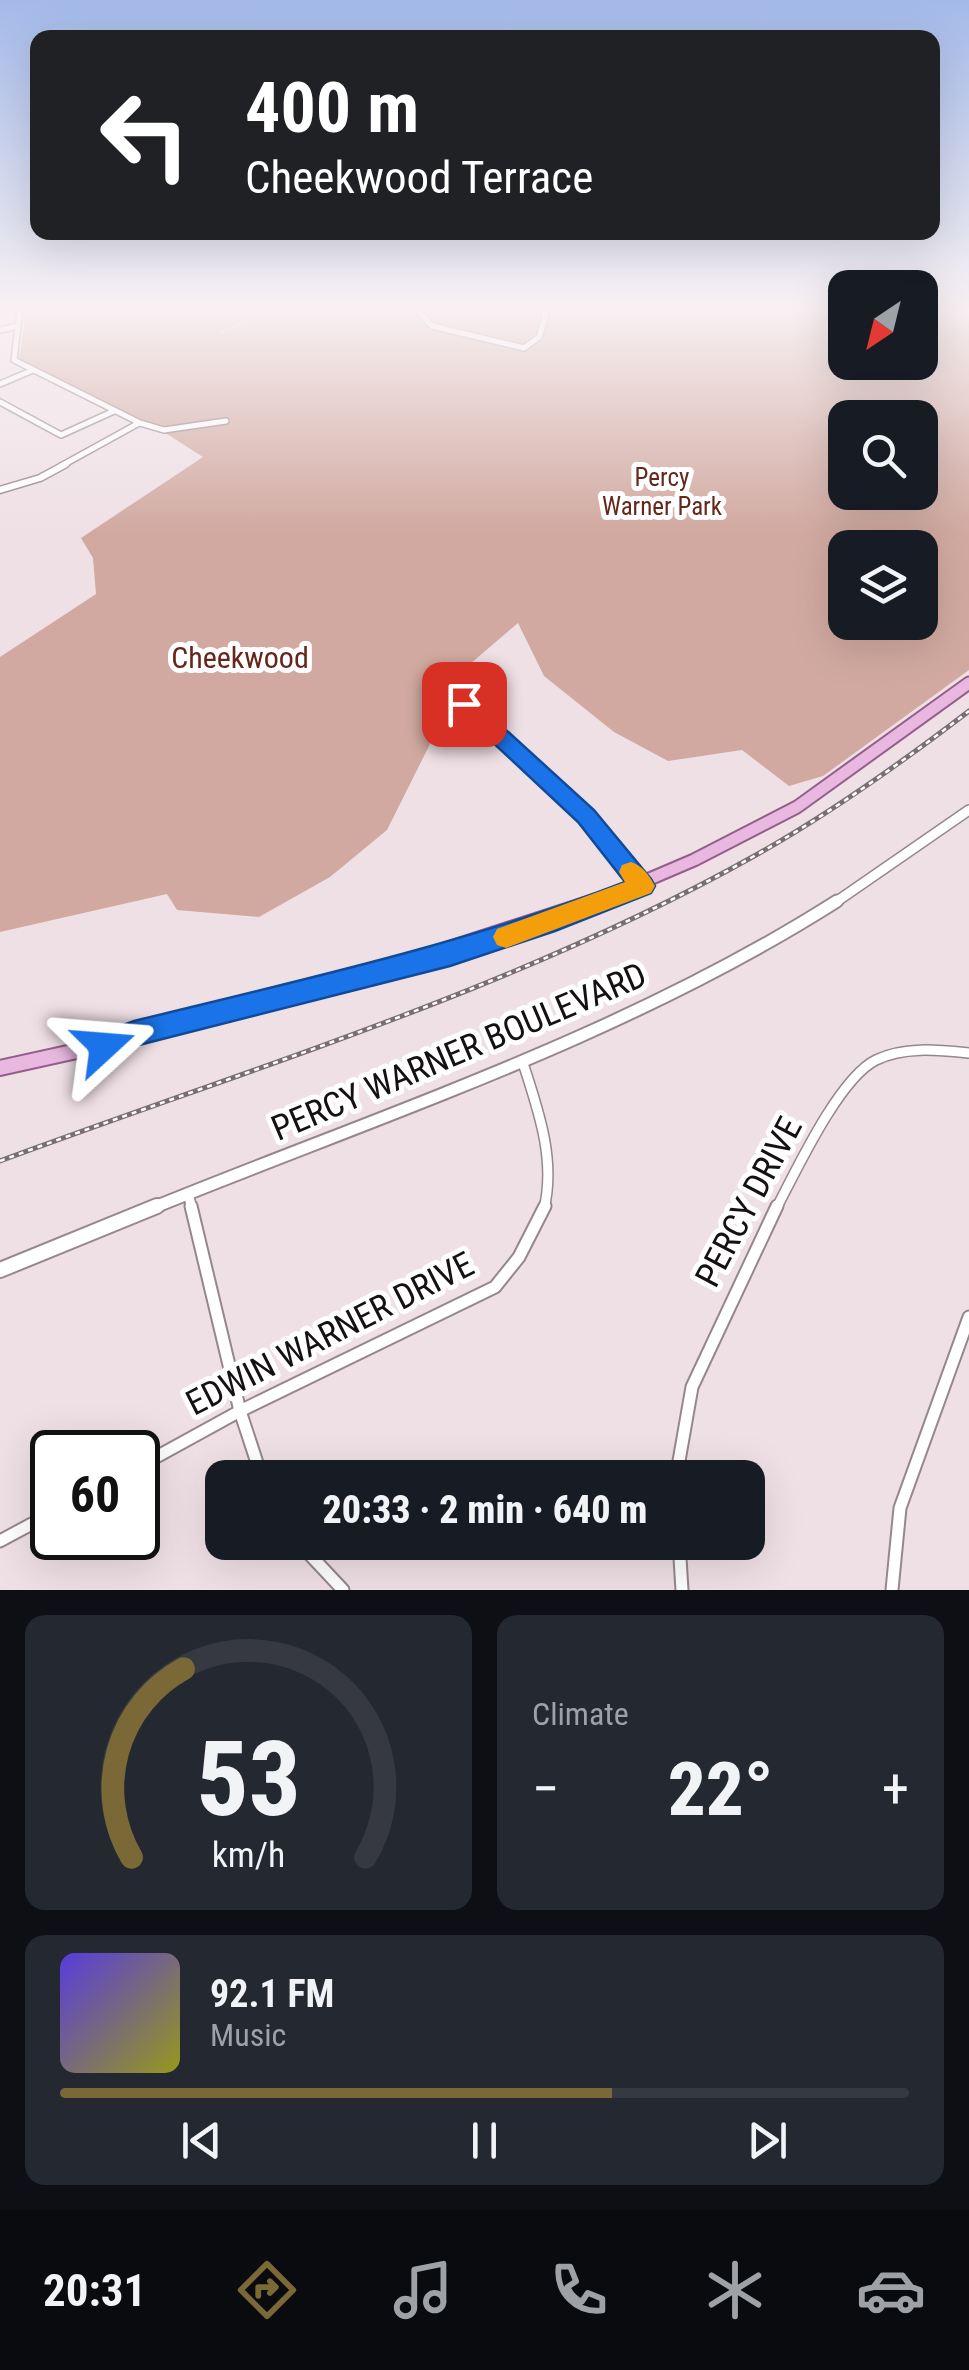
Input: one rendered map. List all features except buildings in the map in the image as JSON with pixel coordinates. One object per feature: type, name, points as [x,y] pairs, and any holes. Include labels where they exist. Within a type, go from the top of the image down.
[{"type":"main road","points":[[0,1068],[104,1046],[134,1034],[450,954],[546,924],[642,886],[800,805],[969,683]]},
{"type":"street","points":[[62,384],[140,423],[164,430],[226,421]]},
{"type":"street","points":[[0,402],[61,436],[114,411]]},
{"type":"street","points":[[0,490],[40,478],[140,423]]},
{"type":"street","points":[[464,704],[586,816],[642,886]]},
{"type":"street","name":"PERCY WARNER BOULEVARD","points":[[0,1270],[523,1062],[705,976],[829,905],[969,810]]},
{"type":"street","name":"PERCY DRIVE","points":[[679,1460],[691,1390],[736,1285],[842,1091],[870,1062],[916,1050],[969,1053]]},
{"type":"street","name":"EDWIN WARNER DRIVE","points":[[160,1455],[495,1288],[525,1253],[546,1208],[549,1146],[523,1062]]},
{"type":"street","points":[[188,1193],[240,1412],[256,1460]]},
{"type":"street","points":[[892,1590],[900,1508],[969,1317]]},
{"type":"street","points":[[0,1541],[30,1525]]},
{"type":"street","points":[[315,1560],[343,1590]]},
{"type":"street","points":[[680,1560],[682,1590]]},
{"type":"green space","points":[[67,384],[969,384],[969,670],[823,776],[789,786],[742,750],[668,761],[614,732],[544,676],[518,623],[470,664],[387,830],[330,877],[259,917],[177,910],[167,894],[0,932],[0,657],[96,594],[93,558],[81,538],[203,457],[156,427]]},
{"type":"railway","points":[[0,1161],[384,1023],[574,946],[784,839],[865,787],[969,711]]},
{"type":"slow traffic","points":[[506,937],[642,886],[631,872]]},
{"type":"route","points":[[104,1046],[134,1034],[450,954],[546,924],[642,886],[586,816],[464,704]]},
{"type":"park label","name":"Percy Warner Park","points":[[662,492]]},
{"type":"park label","name":"Cheekwood","points":[[240,657]]}]
